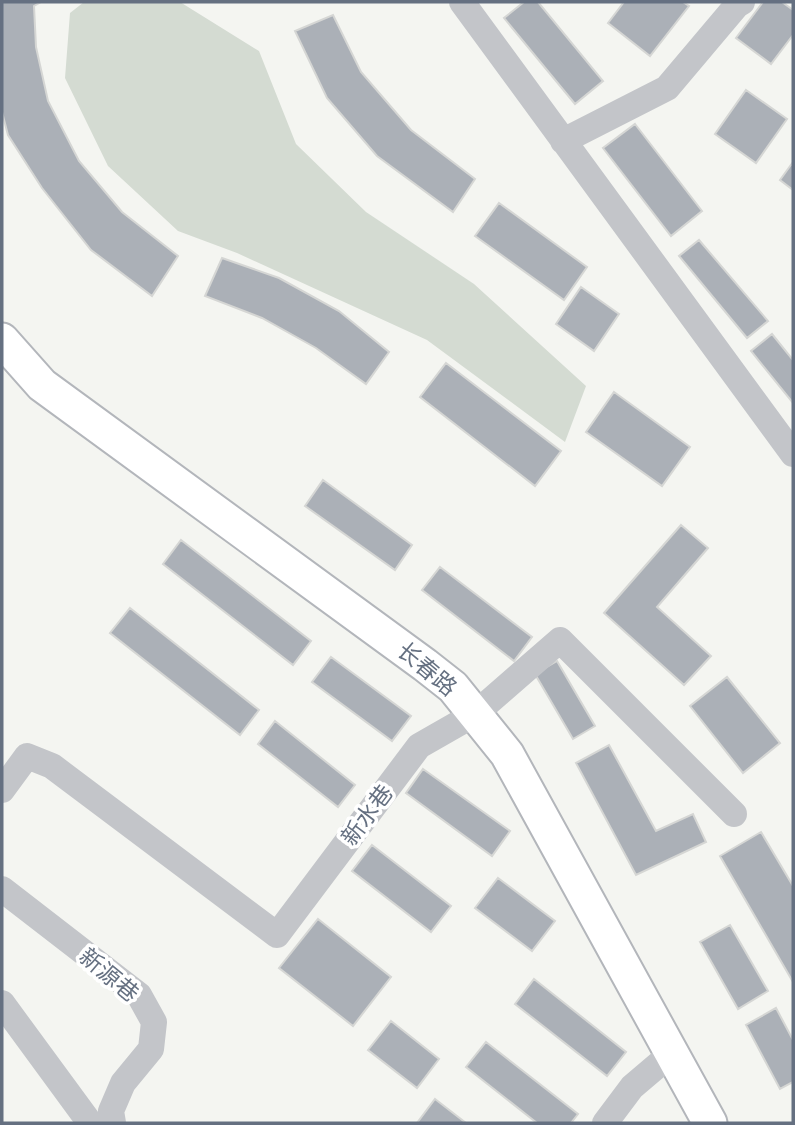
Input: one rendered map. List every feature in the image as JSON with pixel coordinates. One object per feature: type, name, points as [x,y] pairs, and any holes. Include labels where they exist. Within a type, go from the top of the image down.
[{"type":"main road","name":"长春路","points":[[2,340],[42,385],[453,687],[507,754],[710,1123]]},
{"type":"street","points":[[462,2],[793,454]]},
{"type":"street","points":[[563,141],[667,88],[742,2]]},
{"type":"street","name":"新水巷","points":[[2,790],[27,756],[52,766],[277,935],[419,746],[475,714],[560,640],[734,814]]},
{"type":"street","name":"新源巷","points":[[2,889],[138,995],[154,1021],[151,1049],[123,1083],[111,1111],[113,1123]]},
{"type":"street","points":[[2,1003],[90,1123]]},
{"type":"street","points":[[605,1123],[632,1087],[672,1053]]},
{"type":"shaded area","points":[[84,2],[180,2],[259,51],[296,144],[366,212],[474,284],[586,386],[565,442],[427,340],[237,253],[178,231],[108,166],[65,78],[70,13]]},
{"type":"building","points":[[2,2],[41,2],[34,6],[36,47],[48,101],[79,161],[122,212],[178,256],[152,296],[91,250],[42,188],[8,135],[2,112]]},
{"type":"building","points":[[524,2],[538,2],[603,81],[575,104],[504,18]]},
{"type":"building","points":[[624,2],[683,2],[689,6],[650,56],[608,23]]},
{"type":"building","points":[[763,2],[782,2],[793,10],[793,35],[771,64],[736,38]]},
{"type":"building","points":[[333,15],[361,72],[411,130],[475,179],[453,212],[377,156],[327,98],[295,31]]},
{"type":"building","points":[[746,90],[787,119],[756,163],[715,134]]},
{"type":"building","points":[[635,124],[702,211],[671,236],[603,148]]},
{"type":"building","points":[[793,162],[793,190],[780,180]]},
{"type":"building","points":[[499,203],[587,267],[564,300],[475,236]]},
{"type":"building","points":[[699,240],[768,321],[747,338],[679,256]]},
{"type":"building","points":[[222,258],[279,278],[339,311],[389,352],[366,384],[316,348],[262,318],[205,296]]},
{"type":"building","points":[[581,287],[619,314],[594,351],[556,324]]},
{"type":"building","points":[[772,334],[793,360],[793,403],[751,351]]},
{"type":"building","points":[[446,363],[561,451],[535,486],[420,397]]},
{"type":"building","points":[[614,392],[690,447],[662,486],[586,432]]},
{"type":"building","points":[[323,480],[412,545],[395,570],[305,506]]},
{"type":"building","points":[[681,525],[708,548],[657,607],[711,656],[684,685],[604,613]]},
{"type":"building","points":[[181,540],[311,641],[293,665],[163,564]]},
{"type":"building","points":[[440,567],[532,637],[514,661],[422,590]]},
{"type":"building","points":[[130,608],[259,710],[240,735],[110,633]]},
{"type":"building","points":[[331,657],[411,716],[392,741],[312,682]]},
{"type":"building","points":[[557,661],[595,726],[573,739],[535,674]]},
{"type":"building","points":[[727,677],[780,743],[743,773],[690,706]]},
{"type":"building","points":[[275,721],[355,785],[338,807],[258,744]]},
{"type":"building","points":[[609,745],[656,831],[693,814],[706,842],[636,875],[576,763]]},
{"type":"building","points":[[423,769],[510,831],[492,856],[406,793]]},
{"type":"building","points":[[761,832],[793,886],[793,982],[720,856]]},
{"type":"building","points":[[372,845],[451,906],[431,932],[352,871]]},
{"type":"building","points":[[498,878],[555,921],[532,951],[475,908]]},
{"type":"building","points":[[318,919],[391,977],[353,1026],[279,968]]},
{"type":"building","points":[[730,925],[768,991],[738,1009],[700,942]]},
{"type":"building","points":[[534,979],[626,1052],[607,1076],[515,1004]]},
{"type":"building","points":[[776,1008],[793,1040],[793,1082],[780,1089],[746,1025]]},
{"type":"building","points":[[391,1021],[439,1059],[417,1088],[368,1050]]},
{"type":"building","points":[[486,1042],[578,1114],[571,1123],[537,1123],[466,1067]]},
{"type":"building","points":[[435,1099],[466,1123],[417,1123]]}]
